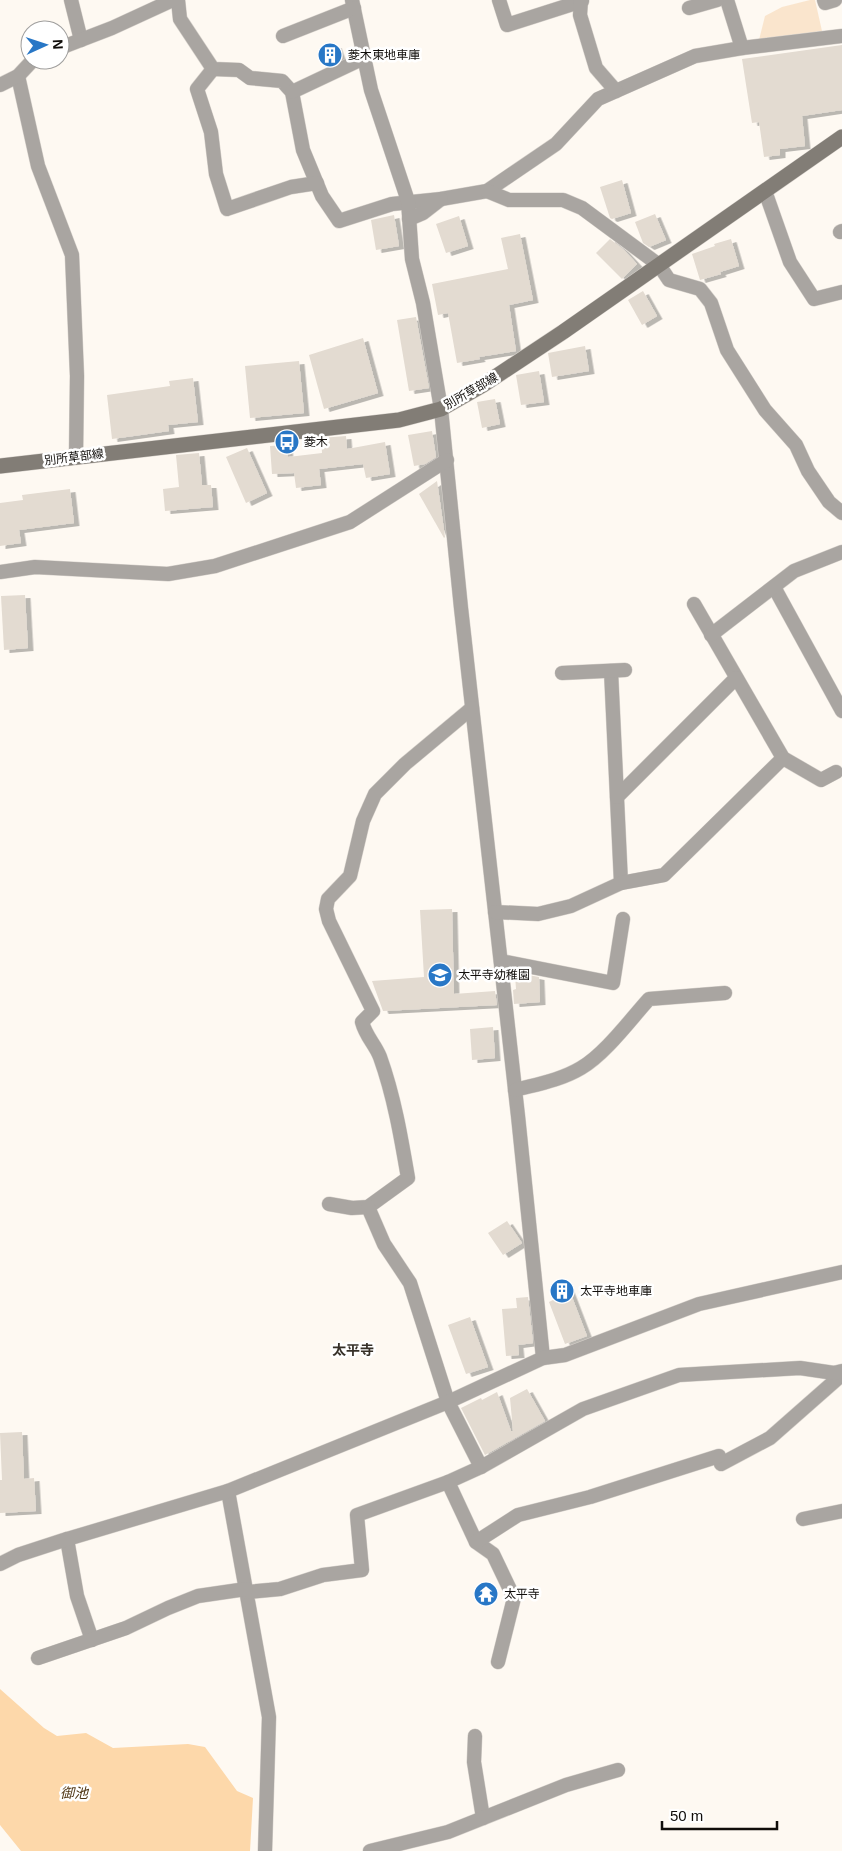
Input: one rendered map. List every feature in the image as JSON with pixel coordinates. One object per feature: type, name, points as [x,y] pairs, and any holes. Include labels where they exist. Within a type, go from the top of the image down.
[{"type":"main road","name":"別所草部線","points":[[0,466],[399,420],[441,409],[483,385],[563,332],[842,137]]},
{"type":"street","points":[[71,0],[81,40]]},
{"type":"street","points":[[70,44],[173,0]]},
{"type":"street","points":[[178,0],[180,20],[213,69]]},
{"type":"street","points":[[499,0],[507,25],[582,1],[580,15],[596,68],[616,91]]},
{"type":"street","points":[[689,8],[717,0]]},
{"type":"street","points":[[727,0],[742,48]]},
{"type":"street","points":[[824,0],[825,2],[835,0]]},
{"type":"street","points":[[283,36],[353,4],[371,90],[408,201],[412,259],[423,303],[441,409],[447,460],[472,708],[543,1358]]},
{"type":"street","points":[[213,69],[239,70],[250,78],[282,81],[292,92],[303,150],[322,196],[339,220],[392,204],[441,199],[487,191],[556,144],[598,99],[695,56],[742,48],[842,36]]},
{"type":"street","points":[[292,92],[364,58]]},
{"type":"street","points":[[213,69],[197,89],[211,132],[216,174],[227,209],[291,187],[317,183]]},
{"type":"street","points":[[0,85],[18,76],[24,70]]},
{"type":"street","points":[[18,76],[38,166],[72,255],[77,376],[76,457]]},
{"type":"street","points":[[487,191],[509,200],[563,200],[582,208],[659,265],[669,280],[700,289],[711,303],[728,350],[764,410],[796,445],[808,471],[829,502],[842,513]]},
{"type":"street","points":[[765,191],[790,262],[814,299],[842,292]]},
{"type":"street","points":[[409,219],[441,199]]},
{"type":"street","points":[[0,572],[35,567],[168,574],[215,566],[350,522],[447,460]]},
{"type":"street","points":[[711,636],[794,571],[842,552]]},
{"type":"street","points":[[774,586],[837,691],[842,710]]},
{"type":"street","points":[[694,604],[783,758],[821,780],[836,772]]},
{"type":"street","points":[[562,673],[618,670],[617,797],[621,883]]},
{"type":"street","points":[[617,797],[736,678]]},
{"type":"street","points":[[329,1204],[352,1208],[368,1207],[408,1178],[390,1087],[378,1053],[365,1034],[362,1022],[373,1011],[329,921],[326,909],[328,899],[350,876],[363,821],[375,794],[405,764],[472,708]]},
{"type":"street","points":[[495,912],[538,914],[571,906],[621,883],[664,875],[783,758]]},
{"type":"street","points":[[501,961],[613,983],[623,919]]},
{"type":"street","points":[[515,1090],[558,1079],[582,1068],[598,1055],[649,1000],[726,993]]},
{"type":"street","points":[[368,1207],[384,1244],[410,1283],[448,1402],[481,1466]]},
{"type":"street","points":[[0,1564],[18,1555],[67,1539],[228,1491],[448,1402],[543,1358],[565,1355],[699,1304],[842,1272]]},
{"type":"street","points":[[38,1658],[126,1628],[198,1596],[247,1590],[280,1589],[323,1574],[362,1570],[357,1515],[448,1482],[481,1466],[583,1409],[678,1375],[800,1368],[839,1378]]},
{"type":"street","points":[[476,1542],[518,1515],[590,1497],[720,1460],[770,1438],[839,1378]]},
{"type":"street","points":[[448,1482],[476,1542],[493,1554],[514,1598],[498,1662]]},
{"type":"street","points":[[228,1491],[269,1717],[265,1851]]},
{"type":"street","points":[[803,1518],[842,1511]]},
{"type":"street","points":[[67,1539],[77,1596],[92,1640]]},
{"type":"street","points":[[475,1736],[474,1762],[484,1818]]},
{"type":"street","points":[[370,1851],[448,1832],[566,1785],[618,1770]]},
{"type":"shaded area","points":[[815,0],[822,31],[759,40],[765,16],[782,7]]},
{"type":"water","name":"御池","points":[[0,1689],[44,1728],[57,1736],[86,1733],[113,1748],[188,1744],[205,1747],[237,1791],[253,1798],[250,1851],[21,1851],[0,1825]]},
{"type":"building","name":"菱木東地車庫","points":[[336,45],[341,59],[325,67],[319,50]]},
{"type":"building","points":[[842,45],[842,110],[802,116],[805,146],[780,149],[780,155],[764,157],[759,122],[752,123],[742,59]]},
{"type":"building","points":[[622,180],[631,213],[612,219],[610,218],[600,187]]},
{"type":"building","points":[[655,214],[666,240],[649,247],[643,243],[635,222]]},
{"type":"building","points":[[394,215],[399,246],[376,250],[371,220]]},
{"type":"building","points":[[459,216],[468,246],[446,253],[436,224]]},
{"type":"building","points":[[520,234],[533,300],[509,305],[516,351],[457,363],[448,313],[438,315],[432,284],[508,269],[501,238]]},
{"type":"building","points":[[610,239],[637,264],[622,279],[596,253]]},
{"type":"building","points":[[731,239],[739,266],[700,280],[692,254]]},
{"type":"building","points":[[643,291],[657,316],[642,325],[628,300]]},
{"type":"building","points":[[416,317],[429,388],[409,391],[397,320]]},
{"type":"building","points":[[363,338],[378,393],[324,409],[309,355]]},
{"type":"building","points":[[585,346],[589,371],[552,377],[548,353]]},
{"type":"building","points":[[299,361],[304,413],[250,418],[245,366]]},
{"type":"building","points":[[539,371],[544,402],[521,405],[516,375]]},
{"type":"building","points":[[193,378],[198,422],[168,425],[169,431],[112,439],[107,395],[170,386],[169,381]]},
{"type":"building","points":[[495,399],[500,424],[482,428],[477,402]]},
{"type":"building","points":[[432,431],[436,457],[425,464],[414,466],[408,435]]},
{"type":"building","points":[[346,436],[347,449],[385,442],[390,474],[366,478],[363,464],[319,469],[321,485],[296,488],[294,473],[272,474],[270,446],[287,445],[288,457],[322,453],[321,438]]},
{"type":"building","points":[[247,448],[267,493],[246,503],[226,457]]},
{"type":"building","points":[[199,453],[202,485],[211,485],[213,507],[165,511],[163,489],[179,487],[176,455]]},
{"type":"building","points":[[437,481],[445,537],[444,538],[419,494]]},
{"type":"building","points":[[70,489],[74,523],[19,530],[21,543],[0,546],[0,503],[23,500],[22,495]]},
{"type":"building","points":[[25,595],[28,648],[4,650],[1,596]]},
{"type":"building","points":[[452,909],[454,994],[495,991],[497,1005],[383,1011],[372,981],[424,977],[420,910]]},
{"type":"building","points":[[523,974],[539,977],[540,1002],[514,1004],[515,975]]},
{"type":"building","points":[[493,1027],[495,1058],[472,1060],[470,1029]]},
{"type":"building","points":[[507,1221],[522,1243],[503,1255],[488,1233]]},
{"type":"building","points":[[567,1284],[587,1336],[565,1344],[549,1302],[557,1298],[553,1289]]},
{"type":"building","points":[[528,1297],[533,1343],[518,1345],[519,1355],[506,1356],[502,1309],[517,1308],[516,1298]]},
{"type":"building","points":[[470,1317],[488,1367],[466,1374],[448,1325]]},
{"type":"building","points":[[527,1389],[545,1421],[485,1455],[461,1408],[497,1392],[511,1431],[513,1431],[510,1398]]},
{"type":"building","points":[[22,1432],[24,1479],[34,1478],[36,1511],[0,1513],[0,1480],[2,1480],[0,1433]]},
{"type":"place","name":"菱木東地車庫","points":[[330,55]]},
{"type":"place","name":"菱木","points":[[287,442]]},
{"type":"place","name":"太平寺幼稚園","points":[[440,975]]},
{"type":"place","name":"太平寺地車庫","points":[[562,1291]]},
{"type":"place","name":"太平寺","points":[[486,1594]]},
{"type":"district","name":"太平寺","points":[[353,1350]]}]
